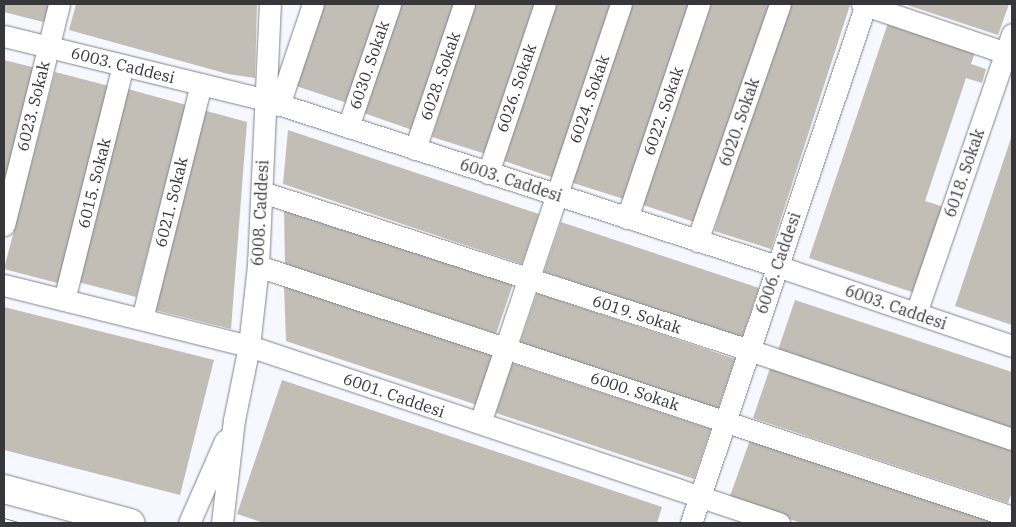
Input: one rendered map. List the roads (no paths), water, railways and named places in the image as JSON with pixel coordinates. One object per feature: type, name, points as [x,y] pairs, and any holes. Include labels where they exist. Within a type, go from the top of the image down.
[{"type":"highway","points":[[4,490],[130,523]]},
{"type":"street","name":"6023. Sokak","points":[[4,225],[59,4]]},
{"type":"street","name":"6008. Caddesi","points":[[234,420],[249,346],[258,266],[262,192],[272,102],[270,4]]},
{"type":"street","points":[[272,102],[313,4]]},
{"type":"street","name":"6030. Sokak","points":[[348,127],[390,4]]},
{"type":"street","name":"6028. Sokak","points":[[416,149],[464,4]]},
{"type":"street","name":"6026. Sokak","points":[[488,173],[544,4]]},
{"type":"street","name":"6024. Sokak","points":[[480,423],[621,4]]},
{"type":"street","name":"6022. Sokak","points":[[627,218],[700,4]]},
{"type":"street","name":"6020. Sokak","points":[[698,241],[780,4]]},
{"type":"street","points":[[864,4],[1010,47]]},
{"type":"street","name":"6006. Caddesi","points":[[691,523],[864,4]]},
{"type":"street","name":"6003. Caddesi","points":[[4,36],[272,102],[777,266],[1012,346]]},
{"type":"street","name":"6018. Sokak","points":[[916,313],[1010,47]]},
{"type":"street","name":"6015. Sokak","points":[[64,300],[123,65]]},
{"type":"street","name":"6021. Sokak","points":[[142,319],[201,84]]},
{"type":"street","name":"6019. Sokak","points":[[262,192],[749,350],[1012,439]]},
{"type":"street","name":"6000. Sokak","points":[[258,266],[726,420],[1010,516]]},
{"type":"street","name":"6001. Caddesi","points":[[4,285],[249,346],[779,523]]},
{"type":"street","points":[[189,523],[234,420]]},
{"type":"street","points":[[222,523],[234,420]]},
{"type":"tram line","points":[[4,518],[22,523]]}]
